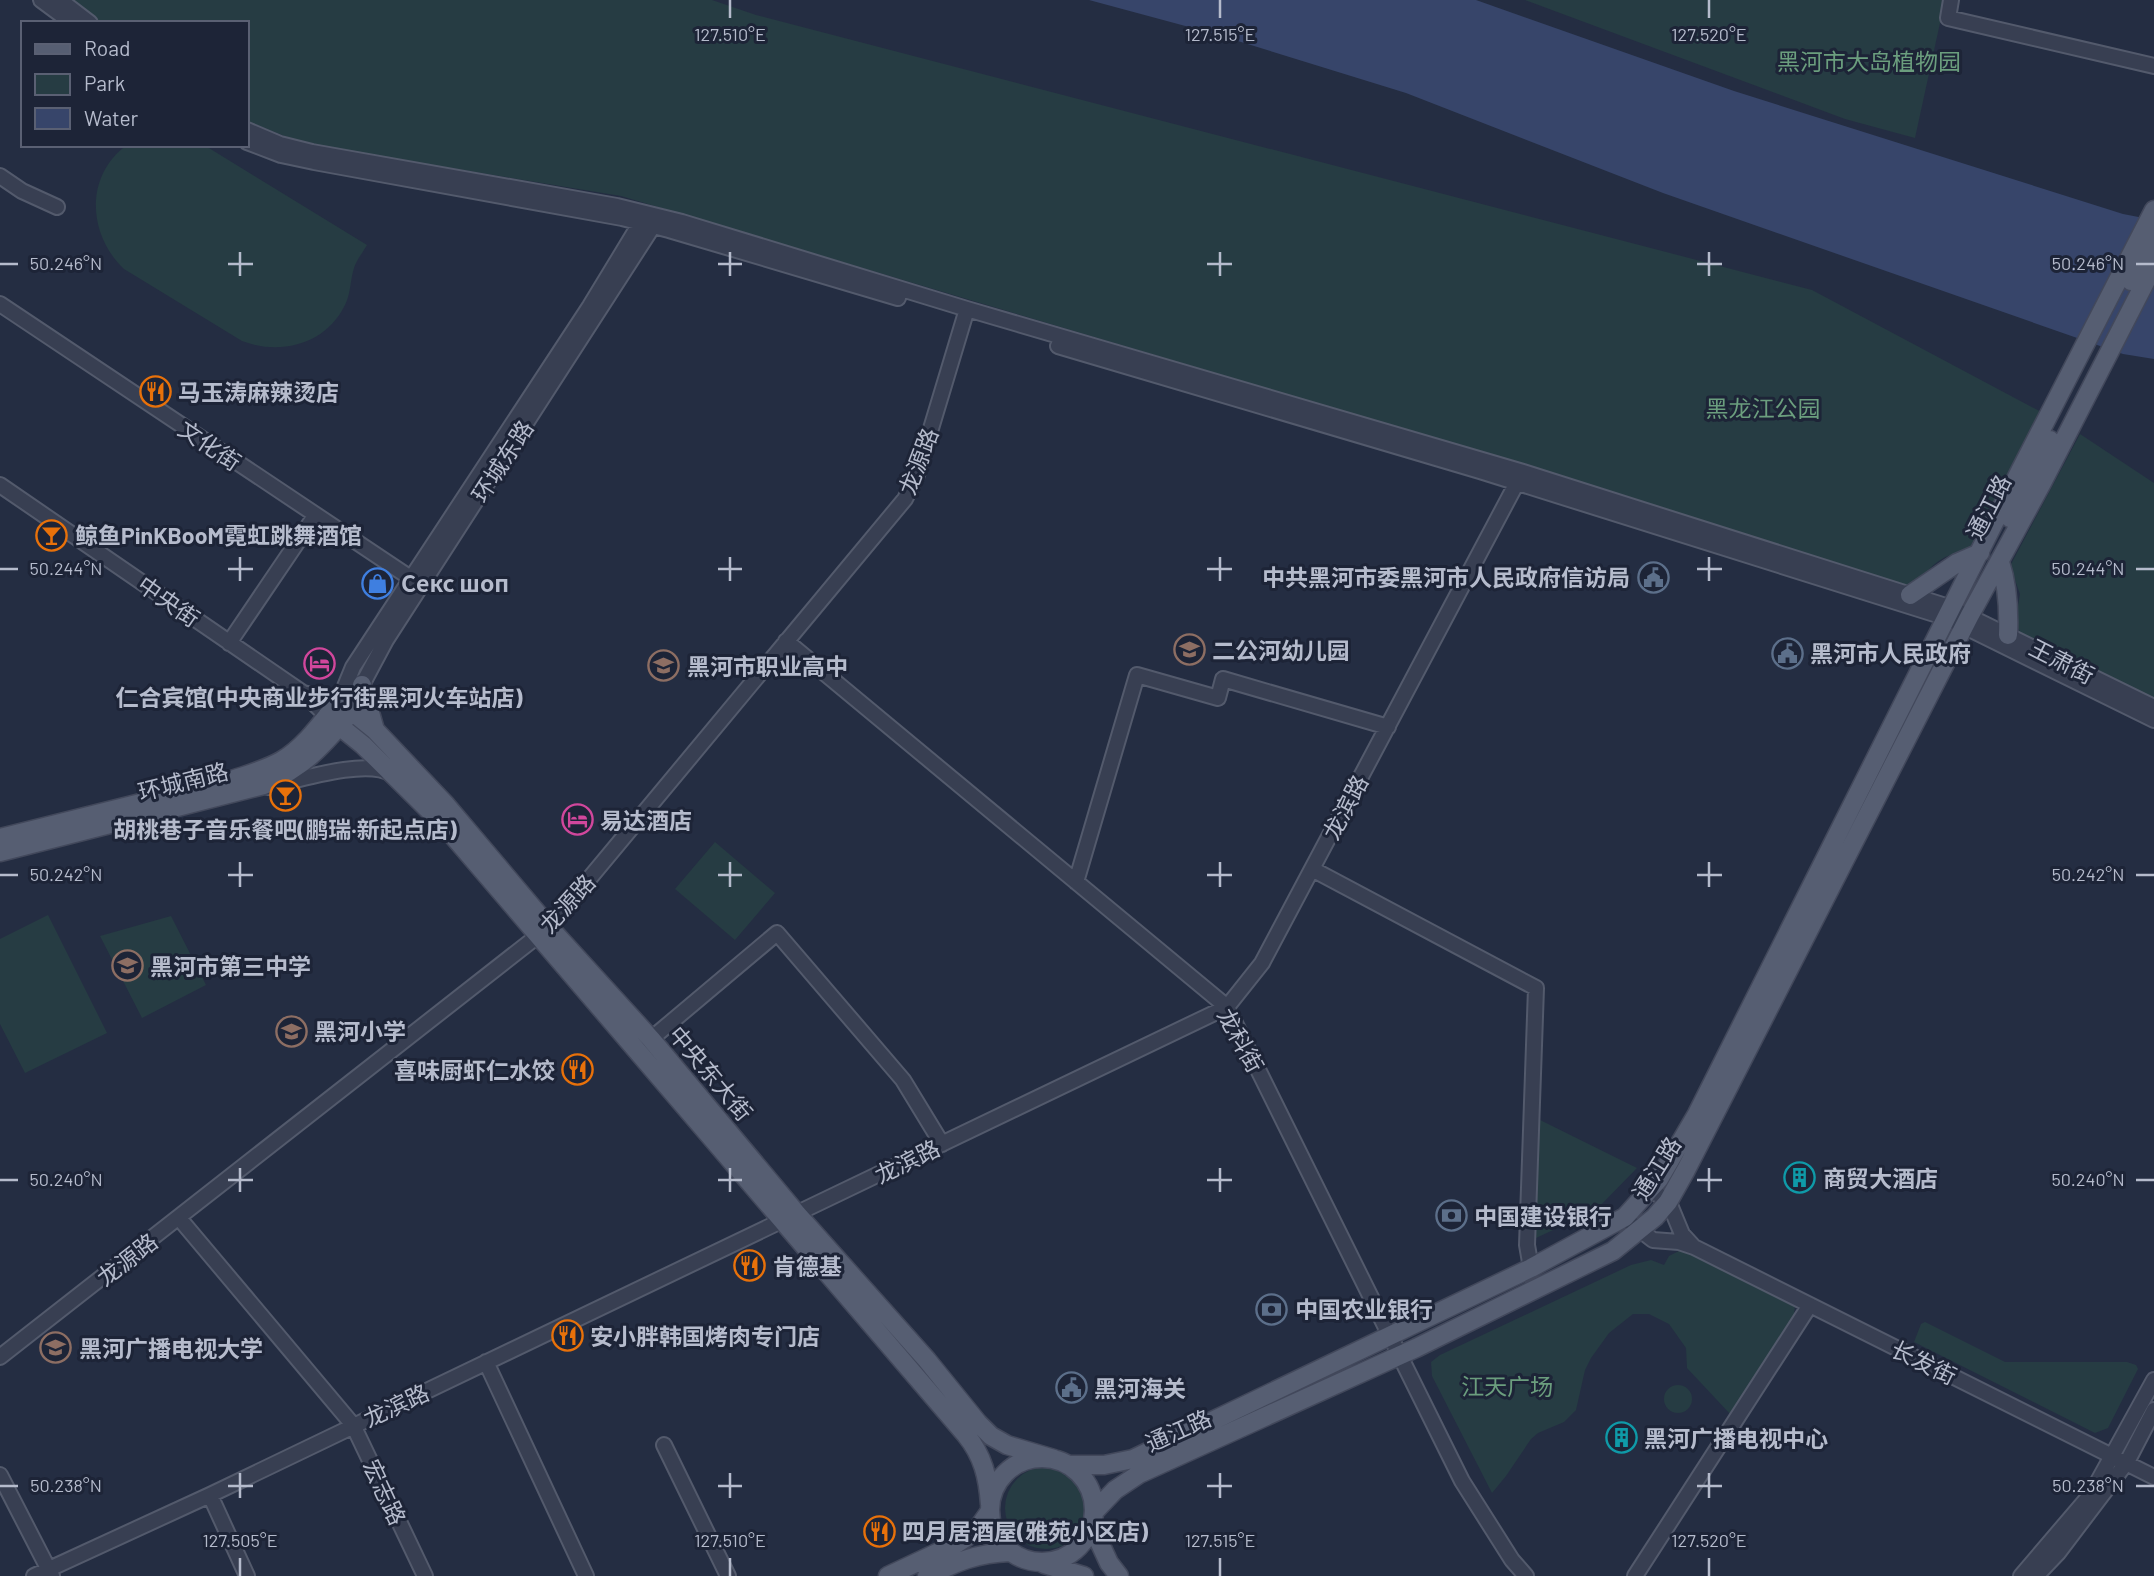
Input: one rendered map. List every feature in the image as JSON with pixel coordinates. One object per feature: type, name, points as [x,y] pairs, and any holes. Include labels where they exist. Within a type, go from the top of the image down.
[{"type":"main road","points":[[1959,617],[2000,562],[2154,210]]},
{"type":"main road","points":[[2063,414],[2154,237]]},
{"type":"main road","points":[[1959,617],[1980,553],[2154,265]]},
{"type":"main road","name":"通江路","points":[[1061,1462],[1104,1465],[1133,1459],[1531,1268],[1625,1217],[1652,1189],[1698,1114],[2063,414]]},
{"type":"main road","points":[[1910,595],[1957,563],[1980,553]]},
{"type":"main road","points":[[2000,562],[2005,576],[2009,607],[2008,635]]},
{"type":"main road","name":"通江路","points":[[1093,1519],[1115,1490],[1139,1474],[1400,1356],[1613,1251],[1640,1231],[1668,1202],[1741,1066],[1959,617]]},
{"type":"main road","points":[[362,685],[375,730]]},
{"type":"main road","name":"环城南路","points":[[0,852],[264,785],[290,773],[307,761],[346,705]]},
{"type":"main road","name":"中央东大街","points":[[346,705],[375,730],[446,806],[544,931],[790,1217],[927,1360],[978,1423],[1007,1445],[1061,1462]]},
{"type":"main road","name":"环城南路","points":[[0,838],[229,781],[259,771],[282,760],[333,721]]},
{"type":"main road","name":"中央东大街","points":[[333,721],[397,778],[651,1039],[790,1217],[976,1447],[985,1466],[990,1508]]},
{"type":"main road","points":[[888,1576],[956,1544],[976,1531],[990,1508],[998,1484],[1011,1468],[1038,1458],[1061,1462],[1080,1474],[1088,1485],[1093,1498],[1093,1519],[1109,1563],[1119,1576]]},
{"type":"main road","points":[[990,1508],[996,1534],[1010,1552]]},
{"type":"main road","points":[[1034,1562],[1063,1558],[1076,1550],[1085,1539],[1093,1519]]},
{"type":"main road","points":[[927,1576],[963,1559],[986,1553],[1010,1552],[1034,1562],[1084,1576]]},
{"type":"street","points":[[41,0],[69,21]]},
{"type":"street","points":[[60,0],[87,21]]},
{"type":"street","points":[[1951,0],[1948,18],[2154,66]]},
{"type":"street","points":[[248,130],[280,144],[312,152],[650,219],[1910,595],[1959,617],[2154,720]]},
{"type":"street","points":[[248,142],[281,155],[314,163],[650,219]]},
{"type":"street","points":[[0,176],[22,191],[58,207]]},
{"type":"street","name":"环城东路","points":[[346,705],[353,667],[417,582],[650,219]]},
{"type":"street","name":"文化街","points":[[0,304],[314,516],[417,582]]},
{"type":"street","name":"龙源路","points":[[0,1357],[544,931],[905,499],[917,475],[965,313]]},
{"type":"street","points":[[1520,477],[1959,617]]},
{"type":"street","name":"龙滨路","points":[[42,1574],[1227,1007],[1262,963],[1520,477]]},
{"type":"street","name":"中央街","points":[[0,485],[303,693]]},
{"type":"street","points":[[229,643],[314,516]]},
{"type":"street","name":"环城东路","points":[[346,705],[362,685],[417,582]]},
{"type":"street","name":"王肃街","points":[[1959,617],[2008,635],[2154,707]]},
{"type":"street","name":"龙科街","points":[[786,641],[1227,1007],[1462,1481],[1512,1560],[1526,1576]]},
{"type":"street","points":[[1076,882],[1137,675],[1218,698],[1223,679],[1388,727]]},
{"type":"street","points":[[303,693],[346,705]]},
{"type":"street","points":[[303,693],[333,721]]},
{"type":"street","points":[[233,794],[354,769],[381,769],[397,778]]},
{"type":"street","points":[[1312,869],[1536,988],[1527,1245],[1531,1268]]},
{"type":"street","points":[[651,1039],[777,933],[904,1080],[942,1144]]},
{"type":"street","points":[[1652,1189],[1668,1202],[1682,1234],[1694,1247]]},
{"type":"street","name":"长发街","points":[[1625,1217],[1654,1240],[1679,1242],[1694,1247],[2154,1477]]},
{"type":"street","name":"宏志路","points":[[179,1218],[353,1425],[425,1576]]},
{"type":"street","points":[[1635,1576],[1810,1305]]},
{"type":"street","points":[[485,1362],[586,1576]]},
{"type":"street","points":[[2021,1576],[2121,1459],[2154,1380]]},
{"type":"street","points":[[2036,1576],[2058,1553],[2154,1410]]},
{"type":"street","points":[[664,1445],[728,1576]]},
{"type":"street","points":[[0,1475],[42,1574]]},
{"type":"street","points":[[0,1494],[42,1574]]},
{"type":"street","points":[[210,1495],[247,1576]]},
{"type":"green space","name":"黑龙江公园","points":[[72,0],[712,0],[756,15],[1812,290],[2045,414],[1975,550],[1945,557],[1931,567],[1920,580],[1905,587],[1520,464],[621,196],[304,144],[248,121],[248,21],[99,21]]},
{"type":"green space","name":"黑河市大岛植物园","points":[[1525,0],[1945,0],[1915,138],[1845,119]]},
{"type":"green space","points":[[125,147],[207,147],[367,245],[355,265],[347,300],[337,318],[326,329],[301,343],[272,347],[257,345],[242,341],[124,269],[103,240],[96,206],[103,173]]},
{"type":"green space","points":[[2080,434],[2154,483],[2154,699],[2021,633],[2015,624],[2020,594],[2010,566]]},
{"type":"green space","points":[[715,842],[775,893],[735,940],[675,889]]},
{"type":"green space","points":[[48,915],[107,1033],[25,1073],[0,1024],[0,939]]},
{"type":"green space","points":[[171,916],[206,985],[142,1018],[100,936]]},
{"type":"green space","points":[[1538,1119],[1637,1168],[1596,1210],[1536,1238]]},
{"type":"green space","name":"江天广场","points":[[1681,1250],[1795,1305],[1794,1314],[1731,1415],[1687,1368],[1686,1348],[1669,1324],[1649,1314],[1633,1314],[1609,1333],[1591,1358],[1585,1370],[1576,1410],[1564,1422],[1538,1433],[1531,1439],[1492,1493],[1432,1376],[1431,1362],[1440,1355],[1631,1265],[1651,1260],[1664,1265],[1669,1256]]},
{"type":"green space","points":[[1925,1322],[2005,1362],[2127,1362],[2136,1365],[2138,1369],[2108,1428],[2095,1433],[1914,1342],[1921,1324]]},
{"type":"green space","points":[[1678,1385],[1688,1389],[1692,1399],[1688,1409],[1678,1413],[1668,1409],[1664,1399],[1668,1389]]},
{"type":"green space","points":[[1046,1467],[1062,1471],[1075,1479],[1083,1492],[1087,1508],[1083,1524],[1075,1537],[1062,1545],[1046,1549],[1030,1545],[1017,1537],[1009,1524],[1005,1508],[1009,1492],[1017,1479],[1030,1471]]},
{"type":"water","points":[[1089,0],[1476,0],[1734,91],[2123,214],[2154,220],[2154,359],[2123,354],[1663,193],[1406,93],[1215,34]]},
{"type":"place","name":"马玉涛麻辣烫店","points":[[155,392]]},
{"type":"place","name":"鲸鱼PinKBooM霓虹跳舞酒馆","points":[[52,535]]},
{"type":"place","name":"中共黑河市委黑河市人民政府信访局","points":[[1653,577]]},
{"type":"place","name":"Секс шоп","points":[[378,583]]},
{"type":"place","name":"二公河幼儿园","points":[[1189,650]]},
{"type":"place","name":"黑河市人民政府","points":[[1787,653]]},
{"type":"place","name":"仁合宾馆(中央商业步行街黑河火车站店)","points":[[319,663]]},
{"type":"place","name":"黑河市职业高中","points":[[664,666]]},
{"type":"place","name":"胡桃巷子音乐餐吧(鹏瑞·新起点店)","points":[[285,795]]},
{"type":"place","name":"易达酒店","points":[[577,820]]},
{"type":"place","name":"黑河市第三中学","points":[[127,966]]},
{"type":"place","name":"黑河小学","points":[[291,1031]]},
{"type":"place","name":"喜味厨虾仁水饺","points":[[578,1070]]},
{"type":"place","name":"商贸大酒店","points":[[1800,1178]]},
{"type":"place","name":"中国建设银行","points":[[1451,1216]]},
{"type":"place","name":"肯德基","points":[[750,1266]]},
{"type":"place","name":"中国农业银行","points":[[1272,1309]]},
{"type":"place","name":"安小胖韩国烤肉专门店","points":[[567,1336]]},
{"type":"place","name":"黑河广播电视大学","points":[[56,1348]]},
{"type":"place","name":"黑河海关","points":[[1071,1388]]},
{"type":"place","name":"黑河广播电视中心","points":[[1621,1438]]},
{"type":"place","name":"四月居酒屋(雅苑小区店)","points":[[879,1531]]}]
